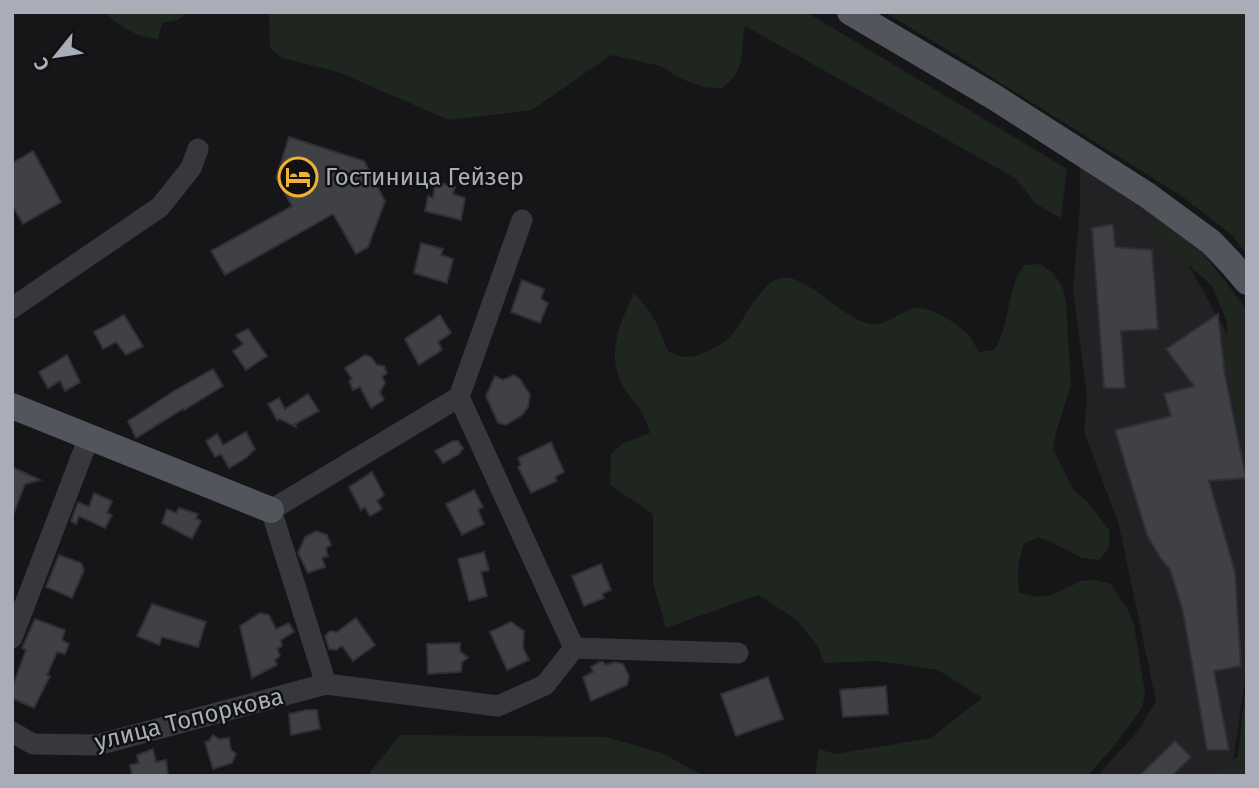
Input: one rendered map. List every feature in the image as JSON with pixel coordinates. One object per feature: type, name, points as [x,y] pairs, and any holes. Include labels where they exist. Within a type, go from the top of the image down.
[{"type":"main road","points":[[850,12],[994,97],[1147,195],[1211,242],[1247,282]]},
{"type":"main road","points":[[12,406],[271,510]]},
{"type":"street","points":[[12,308],[160,207],[191,168],[198,149]]},
{"type":"street","points":[[326,684],[271,510],[460,397],[522,220]]},
{"type":"street","points":[[460,397],[574,648],[738,653]]},
{"type":"street","points":[[12,638],[89,437]]},
{"type":"street","name":"улица Топоркова","points":[[12,732],[33,744],[97,745],[326,684],[498,706],[545,685],[574,648]]},
{"type":"shaded area","points":[[104,12],[188,12],[178,20],[162,23],[158,39],[129,30]]},
{"type":"shaded area","points":[[269,12],[806,12],[1067,169],[1061,218],[1036,204],[1015,178],[745,26],[739,68],[721,89],[689,82],[661,66],[611,55],[532,110],[449,120],[338,72],[282,58],[270,48]]},
{"type":"shaded area","points":[[884,12],[1247,12],[1247,255],[1232,235],[1180,195]]},
{"type":"shaded area","points":[[1080,165],[1161,216],[1240,357],[1247,375],[1247,667],[1229,776],[1097,776],[1138,731],[1156,701],[1119,525],[1084,431],[1087,395],[1073,291],[1080,207]]},
{"type":"shaded area","points":[[1161,216],[1196,244],[1247,310],[1247,441],[1229,384],[1227,322],[1212,286],[1150,230]]},
{"type":"shaded area","points":[[1041,264],[1054,274],[1063,288],[1066,303],[1071,385],[1053,449],[1074,491],[1087,501],[1110,531],[1109,548],[1099,560],[1082,558],[1038,537],[1024,544],[1018,568],[1020,593],[1037,597],[1052,595],[1081,581],[1096,580],[1111,584],[1128,610],[1134,625],[1145,693],[1142,708],[1114,746],[1087,776],[815,776],[819,749],[835,754],[931,738],[982,698],[938,670],[878,661],[824,663],[818,647],[797,620],[758,595],[666,628],[653,583],[653,514],[610,485],[611,454],[622,444],[650,433],[641,411],[619,379],[616,366],[616,342],[628,305],[634,293],[654,319],[668,351],[683,357],[692,357],[728,339],[765,288],[777,279],[787,278],[810,287],[848,314],[871,324],[886,321],[911,309],[934,312],[966,333],[979,352],[994,350],[1000,339],[1014,286],[1024,265]]},
{"type":"shaded area","points":[[1247,590],[1247,776],[1214,776],[1238,756],[1245,689]]},
{"type":"shaded area","points":[[400,735],[606,737],[662,753],[704,776],[367,776]]},
{"type":"building","points":[[289,137],[364,161],[385,201],[368,247],[356,254],[333,214],[225,275],[211,251],[292,206],[276,178]]},
{"type":"building","points":[[33,151],[61,202],[23,224],[12,205],[12,163]]},
{"type":"building","points":[[435,181],[455,187],[453,194],[465,198],[461,220],[425,211],[428,196],[433,198]]},
{"type":"building","points":[[1113,224],[1115,247],[1152,250],[1158,329],[1121,331],[1125,388],[1104,388],[1092,228]]},
{"type":"building","points":[[421,243],[443,249],[441,255],[453,259],[447,283],[414,273]]},
{"type":"building","points":[[522,280],[544,289],[541,299],[548,303],[540,323],[511,312]]},
{"type":"building","points":[[1218,314],[1225,375],[1246,478],[1209,481],[1235,572],[1241,666],[1214,671],[1229,750],[1207,750],[1183,612],[1170,569],[1147,535],[1115,430],[1171,416],[1164,394],[1194,386],[1166,349]]},
{"type":"building","points":[[124,315],[143,346],[126,355],[116,342],[103,349],[94,332]]},
{"type":"building","points":[[440,315],[451,333],[438,342],[442,350],[419,365],[405,339]]},
{"type":"building","points":[[248,329],[267,356],[246,370],[233,351],[243,344],[236,335]]},
{"type":"building","points":[[67,355],[80,382],[65,391],[60,381],[48,388],[39,372]]},
{"type":"building","points":[[365,355],[371,357],[377,365],[384,366],[387,373],[382,377],[385,383],[380,392],[384,400],[371,408],[360,387],[353,390],[349,381],[352,379],[345,368]]},
{"type":"building","points":[[213,369],[223,386],[136,438],[128,421]]},
{"type":"building","points":[[514,375],[520,379],[530,395],[528,407],[522,415],[506,425],[498,423],[486,396],[495,376],[503,380]]},
{"type":"building","points":[[308,394],[319,411],[295,424],[296,427],[277,420],[268,404],[279,398],[285,409]]},
{"type":"building","points":[[246,432],[255,449],[229,468],[221,454],[215,457],[206,441],[217,434],[223,445]]},
{"type":"building","points":[[458,441],[463,448],[459,454],[443,463],[435,451]]},
{"type":"building","points":[[551,442],[564,472],[555,477],[557,481],[531,493],[518,467],[521,465],[518,458]]},
{"type":"building","points":[[12,467],[40,480],[25,484],[13,515]]},
{"type":"building","points":[[372,472],[384,495],[377,501],[382,509],[370,516],[365,507],[361,510],[349,487]]},
{"type":"building","points":[[474,490],[483,507],[478,510],[484,524],[462,535],[446,504]]},
{"type":"building","points":[[94,493],[112,501],[107,513],[112,515],[105,528],[79,516],[76,524],[71,521],[78,502],[89,507]]},
{"type":"building","points":[[179,508],[198,514],[196,518],[201,521],[192,539],[162,523],[167,509],[176,513]]},
{"type":"building","points":[[316,531],[327,535],[331,545],[326,548],[328,556],[322,558],[325,567],[308,573],[298,553],[305,537]]},
{"type":"building","points":[[484,552],[489,570],[481,572],[487,596],[469,601],[458,559]]},
{"type":"building","points":[[59,555],[81,563],[84,570],[72,598],[46,587]]},
{"type":"building","points":[[601,564],[611,590],[602,594],[604,598],[584,606],[572,576]]},
{"type":"building","points":[[152,604],[206,622],[198,647],[162,637],[159,645],[137,636]]},
{"type":"building","points":[[260,613],[269,615],[276,629],[289,623],[294,632],[281,640],[282,646],[277,649],[280,656],[275,660],[277,665],[252,678],[240,626]]},
{"type":"building","points":[[356,618],[375,645],[353,661],[342,646],[336,650],[329,649],[325,636],[330,631],[337,632]]},
{"type":"building","points":[[35,619],[65,630],[62,640],[69,644],[65,654],[57,652],[47,675],[50,676],[34,708],[12,698],[12,688],[26,650],[22,648]]},
{"type":"building","points":[[511,622],[524,631],[523,648],[529,660],[507,670],[490,632]]},
{"type":"building","points":[[460,643],[460,651],[468,658],[462,662],[461,672],[428,674],[427,644]]},
{"type":"building","points":[[600,662],[605,665],[615,662],[623,664],[629,676],[627,685],[591,701],[583,677],[593,672],[591,667]]},
{"type":"building","points":[[768,677],[783,719],[736,736],[721,694]]},
{"type":"building","points":[[886,686],[888,714],[843,717],[840,690]]},
{"type":"building","points":[[317,710],[320,729],[291,735],[289,714]]},
{"type":"building","points":[[213,735],[219,739],[229,738],[231,750],[236,754],[232,763],[213,769],[205,742]]},
{"type":"building","points":[[1175,741],[1191,757],[1172,776],[1139,776]]},
{"type":"building","points":[[153,749],[156,762],[166,760],[168,776],[132,776],[130,765],[139,763],[137,755]]},
{"type":"place","name":"Гостиница Гейзер","points":[[298,177]]}]
